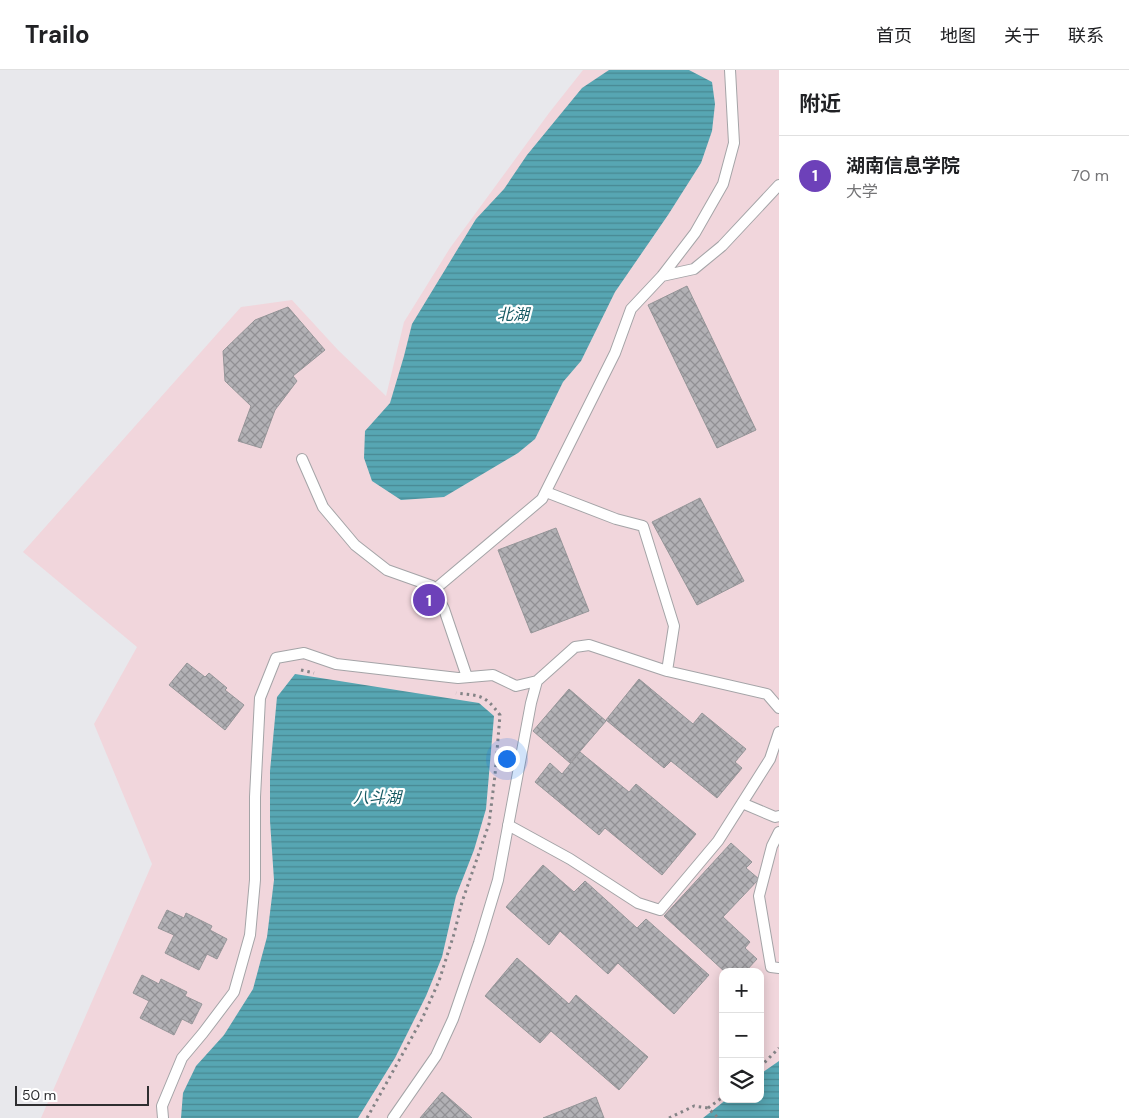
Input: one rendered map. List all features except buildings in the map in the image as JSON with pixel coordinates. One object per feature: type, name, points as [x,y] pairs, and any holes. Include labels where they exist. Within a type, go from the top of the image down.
[{"type":"lane","points":[[434,590],[542,499],[615,354],[631,309],[662,276],[695,233],[724,184],[734,143],[730,70]]},
{"type":"lane","points":[[662,276],[694,269],[722,246],[779,185]]},
{"type":"lane","points":[[302,459],[323,507],[355,545],[387,570],[432,586],[444,609],[467,677]]},
{"type":"lane","points":[[546,492],[616,519],[643,526],[674,626],[667,671]]},
{"type":"lane","points":[[162,1118],[162,1106],[182,1058],[204,1033],[234,992],[250,934],[255,880],[255,798],[260,698],[276,658],[304,653],[336,664],[449,677],[493,675],[516,686],[537,681],[575,647],[589,646],[667,671],[767,694],[779,708]]},
{"type":"lane","points":[[394,1118],[436,1056],[453,1019],[479,944],[498,880],[537,681]]},
{"type":"lane","points":[[508,825],[570,858],[638,903],[660,910],[718,841],[770,759],[779,732]]},
{"type":"lane","points":[[742,804],[775,817],[779,816]]},
{"type":"lane","points":[[779,832],[772,846],[759,896],[771,967],[779,968]]},
{"type":"path","points":[[301,670],[316,673]]},
{"type":"path","points":[[367,1118],[422,1019],[439,981],[462,902],[489,824],[500,715],[489,700],[478,696],[449,692]]},
{"type":"path","points":[[764,1064],[779,1048]]},
{"type":"path","points":[[708,1108],[719,1100]]},
{"type":"path","points":[[669,1118],[694,1106],[708,1108],[718,1118]]},
{"type":"shaded area","points":[[583,70],[779,70],[779,1118],[41,1118],[152,864],[94,724],[137,647],[23,552],[241,307],[292,300],[338,350],[386,396],[404,322],[450,248]]},
{"type":"water","name":"北湖","points":[[609,70],[689,70],[712,82],[715,104],[712,131],[701,163],[615,292],[581,361],[563,382],[535,439],[518,453],[444,497],[401,500],[372,481],[364,458],[365,431],[390,403],[412,324],[476,219],[504,189],[527,155],[582,88]]},
{"type":"water","name":"八斗湖","points":[[295,674],[479,703],[494,716],[486,809],[474,850],[456,896],[442,957],[426,996],[395,1058],[358,1118],[181,1118],[183,1093],[196,1066],[224,1035],[253,989],[267,937],[274,880],[270,821],[270,771],[277,697]]},
{"type":"water","points":[[779,1061],[779,1118],[703,1118],[722,1103],[764,1103],[764,1071]]},
{"type":"place","name":"湖南信息学院","points":[[429,600]]}]
